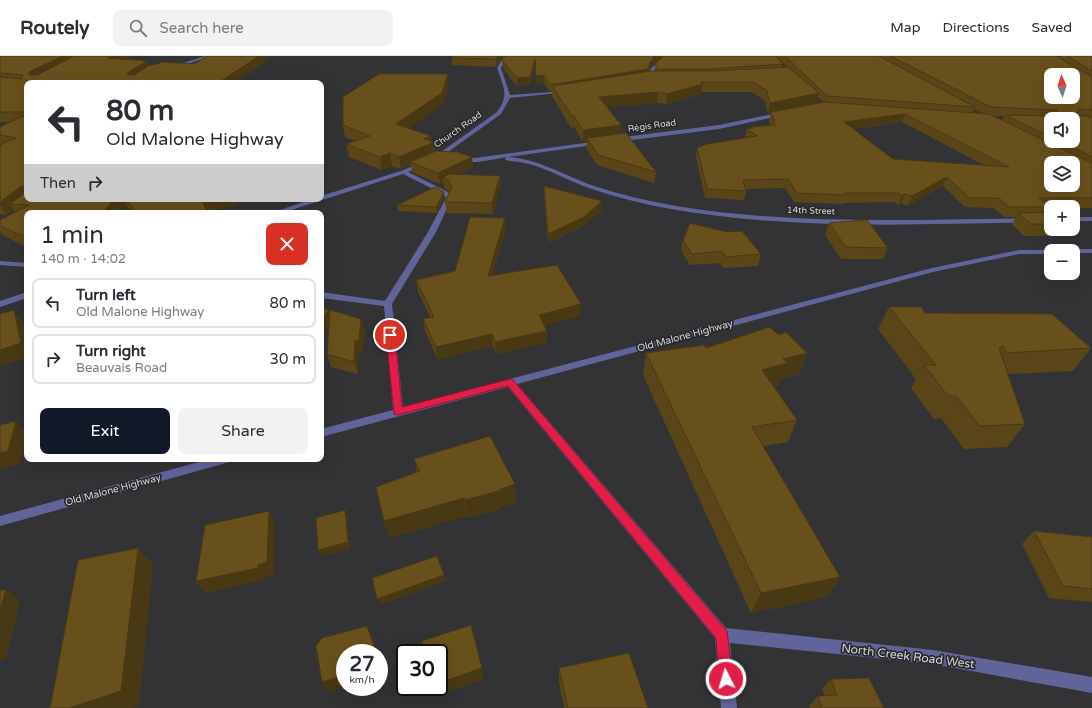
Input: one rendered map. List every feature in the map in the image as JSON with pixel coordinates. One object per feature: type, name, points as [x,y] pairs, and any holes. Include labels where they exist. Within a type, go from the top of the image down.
[{"type":"street","points":[[168,68],[209,56]]},
{"type":"street","points":[[506,56],[499,68],[509,97],[569,92]]},
{"type":"street","points":[[650,79],[652,70],[664,56]]},
{"type":"street","points":[[1026,56],[1055,59],[1092,59]]},
{"type":"street","points":[[642,80],[657,79]]},
{"type":"street","name":"Church Road","points":[[324,198],[403,172],[436,158],[499,113],[507,104],[509,97]]},
{"type":"street","name":"Régis Road","points":[[452,158],[475,160],[719,127],[786,114]]},
{"type":"street","points":[[436,158],[444,158]]},
{"type":"street","name":"14th Street","points":[[475,160],[517,159],[560,172],[576,180],[632,200],[716,214],[808,221],[1044,220]]},
{"type":"street","points":[[398,412],[388,304],[432,232],[449,198],[446,193],[403,172]]},
{"type":"street","name":"Church Road","points":[[285,210],[310,202]]},
{"type":"street","points":[[1080,219],[1092,219]]},
{"type":"street","points":[[1080,251],[1092,251]]},
{"type":"street","name":"Old Malone Highway","points":[[324,432],[932,270],[1019,252],[1044,252]]},
{"type":"street","points":[[0,263],[24,265]]},
{"type":"street","points":[[324,295],[388,304]]},
{"type":"street","points":[[0,304],[24,296]]},
{"type":"street","points":[[510,382],[722,635],[729,708]]},
{"type":"street","name":"Old Malone Highway","points":[[0,522],[215,462]]},
{"type":"street","name":"North Creek Road West","points":[[722,635],[933,657],[1092,685]]},
{"type":"building","points":[[0,56],[63,56],[29,72],[29,75],[37,75],[74,56],[112,56],[108,58],[147,61],[127,73],[128,75],[134,75],[148,66],[164,62],[194,64],[207,56],[259,56],[223,80],[24,80],[24,112],[0,112],[0,77],[22,79],[23,75],[0,73]]},
{"type":"building","points":[[454,56],[498,56],[496,59],[452,58]]},
{"type":"building","points":[[505,56],[655,56],[650,62],[648,69],[549,84],[544,75],[536,76],[535,59],[530,77],[517,78],[502,61]]},
{"type":"building","points":[[663,56],[776,56],[783,64],[710,69],[656,69],[656,63]]},
{"type":"building","points":[[785,56],[879,56],[975,107],[827,96]]},
{"type":"building","points":[[890,56],[1056,56],[1077,68],[1044,68],[1044,104],[1080,104],[1080,70],[1092,77],[1092,110],[1078,109],[1077,112],[1057,112],[1057,110],[991,107]]},
{"type":"building","points":[[1067,56],[1092,56],[1092,71]]},
{"type":"building","points":[[788,67],[819,93],[770,103],[767,91],[754,82],[701,82],[703,84],[667,94],[658,92],[599,97],[621,125],[583,130],[552,86],[651,71],[711,71]]},
{"type":"building","points":[[379,74],[448,74],[442,93],[396,124],[431,136],[424,139],[434,142],[399,157],[390,153],[380,157],[346,144],[370,136],[343,125],[343,97]]},
{"type":"building","points":[[825,102],[989,114],[1044,140],[1044,148],[1060,148],[1077,156],[1044,156],[1044,192],[1080,192],[1080,157],[1092,163],[1092,198],[1039,198],[1044,202],[1044,207],[1009,207],[999,198],[970,198],[947,177],[912,196],[898,193],[845,193],[846,195],[797,193],[788,179],[743,180],[746,191],[707,189],[697,148],[707,144],[757,136],[747,129],[753,128],[750,127],[775,125],[771,112]],"holes":[[[905,114],[1009,167],[893,159],[844,122]]]},
{"type":"building","points":[[24,115],[24,186],[0,202],[0,145],[16,138],[0,135],[0,127]]},
{"type":"building","points":[[1005,115],[1044,116],[1044,134]]},
{"type":"building","points":[[1080,116],[1092,117],[1092,157],[1074,148],[1080,148]]},
{"type":"building","points":[[626,133],[656,172],[598,155],[587,138]]},
{"type":"building","points":[[436,151],[457,152],[472,157],[438,173],[410,162]]},
{"type":"building","points":[[450,174],[500,176],[492,203],[445,202],[452,186],[448,180],[443,177]]},
{"type":"building","points":[[544,186],[602,201],[584,217],[548,234]]},
{"type":"building","points":[[435,187],[444,192],[436,207],[397,205]]},
{"type":"building","points":[[24,193],[24,202],[112,202],[105,210],[24,210],[24,235],[20,235],[0,226],[0,220],[29,205],[10,204]]},
{"type":"building","points":[[128,202],[203,202],[206,210],[162,210],[134,210]]},
{"type":"building","points":[[1044,212],[1044,224],[1031,224],[1018,213]]},
{"type":"building","points":[[470,217],[505,218],[488,276],[557,265],[581,304],[539,315],[547,331],[495,342],[492,334],[436,347],[423,319],[434,317],[416,280],[455,271]]},
{"type":"building","points":[[867,220],[888,248],[846,247],[829,223]]},
{"type":"building","points":[[690,223],[727,232],[742,231],[761,254],[726,257],[722,251],[692,254],[683,240]]},
{"type":"building","points":[[889,307],[921,307],[925,313],[1052,314],[1091,348],[1007,353],[1003,346],[999,348],[1025,424],[980,426],[956,396],[948,396],[924,365],[936,365]]},
{"type":"building","points":[[324,309],[329,310],[324,315]]},
{"type":"building","points":[[14,310],[21,343],[0,350],[0,314]]},
{"type":"building","points":[[330,310],[361,319],[359,340],[355,341],[354,362],[327,354]]},
{"type":"building","points":[[769,327],[779,335],[786,332],[807,353],[783,359],[787,363],[762,370],[797,420],[752,427],[840,577],[761,593],[646,353],[704,345],[706,348]]},
{"type":"building","points":[[16,421],[8,451],[0,453],[0,425]]},
{"type":"building","points":[[490,436],[515,484],[499,491],[465,500],[464,498],[384,521],[376,487],[420,471],[414,459]]},
{"type":"building","points":[[345,510],[348,542],[318,550],[316,518]]},
{"type":"building","points":[[269,511],[267,562],[258,565],[258,568],[196,581],[205,525]]},
{"type":"building","points":[[1034,531],[1092,537],[1092,589],[1063,586]]},
{"type":"building","points":[[138,548],[121,691],[69,708],[50,708],[78,560]]},
{"type":"building","points":[[437,556],[444,575],[377,599],[372,578]]},
{"type":"building","points":[[6,589],[0,611],[0,591]]},
{"type":"building","points":[[471,625],[482,668],[448,680],[448,644],[422,644],[422,641]]},
{"type":"building","points":[[367,626],[373,644],[336,644],[336,678],[322,682],[316,646],[322,638]]},
{"type":"building","points":[[629,653],[648,708],[568,708],[559,668]]},
{"type":"building","points":[[869,678],[884,708],[822,708],[818,696],[837,695],[831,679]]},
{"type":"route","points":[[390,335],[398,412],[510,382],[722,635],[726,679]]}]
